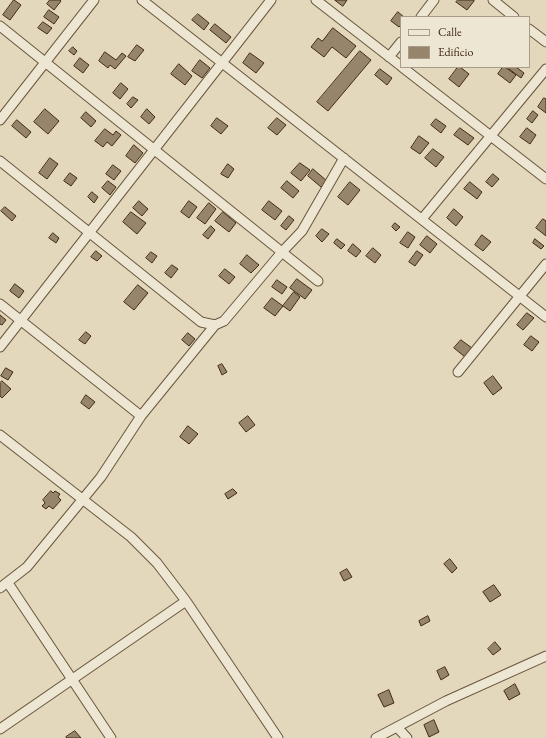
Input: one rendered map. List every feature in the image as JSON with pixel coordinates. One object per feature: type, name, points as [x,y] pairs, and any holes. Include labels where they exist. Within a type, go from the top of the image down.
[{"type":"street","points":[[0,120],[94,0]]},
{"type":"street","points":[[142,0],[546,317]]},
{"type":"street","points":[[0,347],[271,0]]},
{"type":"street","points":[[316,0],[400,65]]},
{"type":"street","points":[[422,16],[434,0]]},
{"type":"street","points":[[493,0],[513,16]]},
{"type":"street","points":[[0,26],[318,281]]},
{"type":"street","points":[[530,30],[546,42]]},
{"type":"street","points":[[389,57],[400,43]]},
{"type":"street","points":[[403,68],[546,179]]},
{"type":"street","points":[[422,220],[546,69]]},
{"type":"street","points":[[112,738],[72,679],[4,586],[27,567],[101,477],[141,416],[215,325],[224,321],[282,252],[302,231],[344,158]]},
{"type":"street","points":[[0,161],[201,322],[215,325]]},
{"type":"street","points":[[458,372],[546,264]]},
{"type":"street","points":[[0,304],[141,416]]},
{"type":"street","points":[[0,435],[131,538],[158,563],[186,601],[278,738]]},
{"type":"street","points":[[0,729],[186,601]]},
{"type":"street","points":[[376,738],[446,701],[545,659]]},
{"type":"street","points":[[397,727],[407,738]]},
{"type":"building","points":[[14,0],[21,5],[10,20],[3,15]]},
{"type":"building","points":[[50,0],[61,1],[54,10],[47,4]]},
{"type":"building","points":[[335,0],[347,0],[343,6]]},
{"type":"building","points":[[458,0],[474,1],[467,10],[456,2]]},
{"type":"building","points":[[49,10],[59,17],[54,24],[44,17]]},
{"type":"building","points":[[398,12],[403,16],[400,16],[399,27],[391,21]]},
{"type":"building","points":[[198,14],[209,23],[204,30],[192,20]]},
{"type":"building","points":[[43,22],[52,28],[47,34],[38,28]]},
{"type":"building","points":[[215,24],[231,37],[226,43],[210,30]]},
{"type":"building","points":[[333,28],[356,46],[346,58],[332,47],[324,57],[311,47],[318,38],[322,41]]},
{"type":"building","points":[[137,45],[144,50],[135,61],[128,57]]},
{"type":"building","points":[[73,47],[77,51],[74,55],[69,51]]},
{"type":"building","points":[[360,51],[371,60],[328,111],[317,102]]},
{"type":"building","points":[[105,52],[116,60],[122,53],[126,56],[115,69],[110,65],[108,68],[99,61]]},
{"type":"building","points":[[250,53],[264,63],[256,73],[243,63]]},
{"type":"building","points":[[80,58],[89,65],[83,73],[74,66]]},
{"type":"building","points":[[200,60],[210,68],[202,78],[192,71]]},
{"type":"building","points":[[179,64],[192,76],[185,85],[171,74]]},
{"type":"building","points":[[457,68],[461,68],[469,74],[459,87],[449,79]]},
{"type":"building","points":[[502,68],[506,68],[516,75],[510,83],[498,74]]},
{"type":"building","points":[[517,68],[524,73],[521,78],[509,69]]},
{"type":"building","points":[[380,69],[392,78],[387,85],[375,75]]},
{"type":"building","points":[[121,83],[128,89],[120,99],[113,93]]},
{"type":"building","points":[[133,97],[138,100],[131,108],[127,104]]},
{"type":"building","points":[[544,98],[546,99],[546,113],[538,107]]},
{"type":"building","points":[[45,109],[59,121],[48,134],[34,122]]},
{"type":"building","points":[[147,109],[155,117],[149,124],[141,117]]},
{"type":"building","points":[[533,111],[538,115],[532,123],[527,119]]},
{"type":"building","points":[[86,112],[96,121],[91,127],[81,118]]},
{"type":"building","points":[[217,118],[228,126],[221,134],[211,126]]},
{"type":"building","points":[[277,118],[286,125],[277,135],[268,128]]},
{"type":"building","points":[[436,119],[446,126],[441,133],[431,125]]},
{"type":"building","points":[[17,120],[31,132],[26,138],[12,126]]},
{"type":"building","points":[[460,128],[474,138],[468,145],[454,135]]},
{"type":"building","points":[[527,128],[536,135],[530,144],[520,137]]},
{"type":"building","points":[[105,129],[113,135],[116,131],[121,135],[112,146],[107,142],[103,147],[95,141]]},
{"type":"building","points":[[419,136],[429,143],[420,154],[411,148]]},
{"type":"building","points":[[134,145],[143,153],[135,163],[126,156]]},
{"type":"building","points":[[433,149],[444,157],[436,167],[425,158]]},
{"type":"building","points":[[50,158],[58,164],[47,179],[39,173]]},
{"type":"building","points":[[300,163],[310,170],[301,181],[291,173]]},
{"type":"building","points":[[228,164],[234,169],[228,178],[221,174]]},
{"type":"building","points":[[113,165],[121,171],[114,180],[106,174]]},
{"type":"building","points":[[313,169],[327,181],[321,187],[308,176]]},
{"type":"building","points":[[70,173],[77,178],[71,186],[64,181]]},
{"type":"building","points":[[493,174],[499,179],[492,187],[486,182]]},
{"type":"building","points":[[108,181],[116,187],[110,195],[102,188]]},
{"type":"building","points":[[287,181],[299,191],[293,198],[281,188]]},
{"type":"building","points":[[350,182],[360,190],[348,205],[338,197]]},
{"type":"building","points":[[470,182],[482,192],[477,199],[464,189]]},
{"type":"building","points":[[92,192],[98,197],[94,203],[88,197]]},
{"type":"building","points":[[139,201],[148,209],[142,216],[133,208]]},
{"type":"building","points":[[189,201],[197,207],[189,218],[181,212]]},
{"type":"building","points":[[269,201],[282,211],[275,220],[262,210]]},
{"type":"building","points":[[209,203],[216,209],[205,224],[197,218]]},
{"type":"building","points":[[5,207],[16,216],[12,221],[1,211]]},
{"type":"building","points":[[454,209],[463,217],[456,226],[447,218]]},
{"type":"building","points":[[131,212],[146,223],[137,234],[123,222]]},
{"type":"building","points":[[223,212],[236,223],[229,232],[215,221]]},
{"type":"building","points":[[289,216],[294,220],[286,230],[281,226]]},
{"type":"building","points":[[543,219],[546,221],[546,236],[536,228]]},
{"type":"building","points":[[395,223],[400,227],[396,231],[392,227]]},
{"type":"building","points":[[211,226],[215,230],[208,239],[203,235]]},
{"type":"building","points":[[322,229],[329,234],[322,242],[316,236]]},
{"type":"building","points":[[408,232],[415,237],[408,248],[400,243]]},
{"type":"building","points":[[53,233],[59,238],[56,243],[49,238]]},
{"type":"building","points":[[482,235],[491,242],[483,251],[475,245]]},
{"type":"building","points":[[427,236],[437,244],[430,253],[420,245]]},
{"type":"building","points":[[337,239],[345,245],[341,249],[334,243]]},
{"type":"building","points":[[535,239],[544,246],[541,249],[533,243]]},
{"type":"building","points":[[353,244],[361,251],[356,257],[348,251]]},
{"type":"building","points":[[373,248],[381,255],[375,263],[366,256]]},
{"type":"building","points":[[96,251],[102,256],[97,261],[91,257]]},
{"type":"building","points":[[417,251],[423,255],[415,266],[409,262]]},
{"type":"building","points":[[151,252],[157,256],[152,263],[146,258]]},
{"type":"building","points":[[247,255],[259,265],[251,273],[240,264]]},
{"type":"building","points":[[172,265],[178,269],[171,278],[165,273]]},
{"type":"building","points":[[225,269],[235,277],[229,284],[219,276]]},
{"type":"building","points":[[297,279],[312,290],[305,299],[290,288]]},
{"type":"building","points":[[277,280],[287,287],[282,294],[272,287]]},
{"type":"building","points":[[15,284],[24,291],[19,298],[10,291]]},
{"type":"building","points":[[138,285],[148,293],[134,310],[124,302]]},
{"type":"building","points":[[294,292],[300,297],[290,311],[283,306]]},
{"type":"building","points":[[272,298],[283,306],[275,316],[264,308]]},
{"type":"building","points":[[527,313],[534,318],[523,330],[517,325]]},
{"type":"building","points":[[0,315],[6,320],[2,325],[0,324]]},
{"type":"building","points":[[86,332],[91,336],[85,344],[79,340]]},
{"type":"building","points":[[188,333],[195,339],[189,346],[182,340]]},
{"type":"building","points":[[531,336],[539,342],[532,351],[524,345]]},
{"type":"building","points":[[461,340],[472,348],[465,357],[454,348]]},
{"type":"building","points":[[222,364],[227,372],[222,375],[218,366]]},
{"type":"building","points":[[6,368],[13,372],[8,380],[1,376]]},
{"type":"building","points":[[493,376],[502,388],[493,395],[484,383]]},
{"type":"building","points":[[2,381],[11,389],[2,398],[0,396],[0,383]]},
{"type":"building","points":[[86,395],[95,402],[89,409],[81,403]]},
{"type":"building","points":[[248,416],[255,425],[246,432],[239,423]]},
{"type":"building","points":[[188,426],[198,434],[189,444],[180,437]]},
{"type":"building","points":[[233,489],[237,493],[228,499],[225,494]]},
{"type":"building","points":[[51,491],[53,493],[55,491],[60,494],[58,497],[61,500],[53,509],[49,506],[46,509],[42,506],[45,503],[43,500]]},
{"type":"building","points":[[450,559],[457,568],[452,573],[444,564]]},
{"type":"building","points":[[347,569],[352,577],[344,581],[340,573]]},
{"type":"building","points":[[494,585],[501,595],[490,602],[483,592]]},
{"type":"building","points":[[428,616],[430,621],[421,626],[419,621]]},
{"type":"building","points":[[495,642],[501,649],[493,655],[488,649]]},
{"type":"building","points":[[445,667],[449,675],[441,680],[437,671]]},
{"type":"building","points":[[515,684],[520,694],[509,700],[504,691]]},
{"type":"building","points":[[389,690],[394,703],[384,707],[378,695]]},
{"type":"building","points":[[434,720],[439,732],[429,737],[424,725]]},
{"type":"building","points":[[75,731],[81,738],[66,737]]}]
